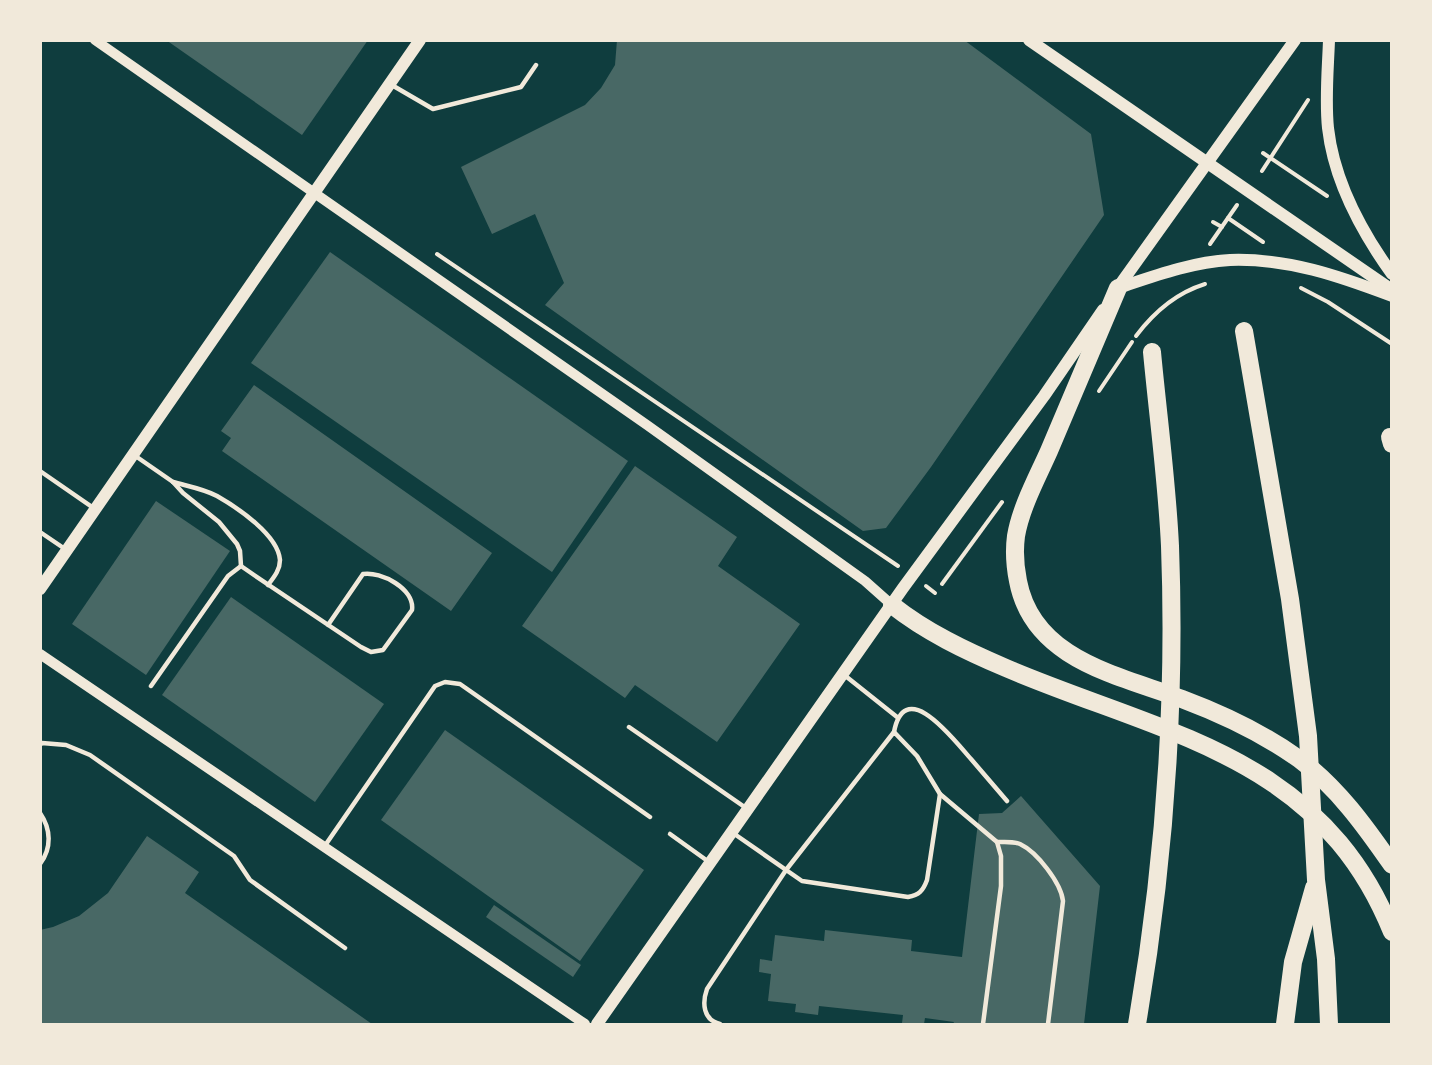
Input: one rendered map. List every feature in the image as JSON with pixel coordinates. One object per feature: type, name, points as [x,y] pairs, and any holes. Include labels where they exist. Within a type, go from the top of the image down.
[{"type":"highway","points":[[1118,288],[1038,477],[1016,535],[1015,564],[1020,590],[1028,612],[1046,637],[1064,651],[1095,667],[1193,704],[1256,733],[1299,759],[1332,789],[1365,826],[1392,865]]},
{"type":"highway","points":[[1244,331],[1290,599],[1308,736],[1316,880],[1326,959],[1329,1024]]},
{"type":"highway","points":[[1137,1024],[1151,942],[1162,835],[1170,653],[1170,545],[1152,352]]},
{"type":"highway","points":[[891,604],[915,624],[976,655],[1050,687],[1208,747],[1239,761],[1276,785],[1314,814],[1340,843],[1366,879],[1392,932]]},
{"type":"highway","points":[[1285,1024],[1293,962],[1316,880]]},
{"type":"main road","points":[[40,589],[420,40]]},
{"type":"main road","points":[[1029,40],[1392,290]]},
{"type":"main road","points":[[597,1024],[733,833],[891,604],[1044,396],[1295,40]]},
{"type":"main road","points":[[1329,40],[1328,126],[1334,158],[1356,215],[1392,274]]},
{"type":"main road","points":[[1118,288],[1187,267],[1228,260],[1287,264],[1340,276],[1392,296]]},
{"type":"street","points":[[95,40],[656,432],[865,581],[891,604]]},
{"type":"street","points":[[40,654],[585,1024]]},
{"type":"lane","points":[[390,84],[434,109],[521,87],[536,65]]},
{"type":"lane","points":[[134,455],[173,482],[219,522],[240,551],[241,566]]},
{"type":"lane","points":[[40,471],[96,509]]},
{"type":"lane","points":[[173,482],[216,496],[268,534],[276,546],[280,561],[278,571],[268,585]]},
{"type":"lane","points":[[40,532],[67,550]]},
{"type":"lane","points":[[241,566],[268,585],[328,625],[361,647],[371,652],[383,650],[412,610],[413,603],[406,592],[383,576],[376,573],[363,574],[328,625]]},
{"type":"lane","points":[[151,687],[228,576],[241,566]]},
{"type":"lane","points":[[843,674],[897,717]]},
{"type":"lane","points":[[324,848],[435,686],[445,682],[460,684],[650,817]]},
{"type":"lane","points":[[720,1024],[715,1023],[706,1015],[703,1000],[707,989],[786,870],[894,732],[900,713],[917,710],[945,729],[1007,801]]},
{"type":"lane","points":[[629,727],[748,810]]},
{"type":"lane","points":[[894,732],[916,756],[940,794],[997,842],[1001,856],[1001,886],[983,1024]]},
{"type":"lane","points":[[40,745],[42,743],[66,745],[90,755],[234,856],[250,880],[345,948]]},
{"type":"lane","points":[[733,833],[802,881],[908,897],[918,895],[924,889],[927,880],[940,794]]},
{"type":"lane","points":[[40,813],[45,819],[49,833],[48,848],[40,864]]},
{"type":"lane","points":[[670,834],[711,863]]},
{"type":"lane","points":[[997,842],[1022,845],[1038,860],[1062,891],[1063,901],[1048,1024]]},
{"type":"path","points":[[1262,171],[1314,91]]},
{"type":"path","points":[[1263,153],[1328,197]]},
{"type":"path","points":[[1204,251],[1237,206]]},
{"type":"path","points":[[1228,218],[1271,248]]},
{"type":"path","points":[[1213,222],[1222,227]]},
{"type":"path","points":[[437,254],[935,593]]},
{"type":"path","points":[[1130,345],[1158,311],[1182,294],[1211,282]]},
{"type":"path","points":[[1298,287],[1328,303],[1392,344]]},
{"type":"path","points":[[942,584],[1004,499]]},
{"type":"building","points":[[166,40],[368,40],[302,135]]},
{"type":"building","points":[[617,40],[964,40],[1091,134],[1104,215],[931,467],[886,528],[863,531],[545,305],[564,283],[535,214],[492,234],[461,167],[585,105],[601,88],[615,65]]},
{"type":"building","points":[[330,252],[628,461],[552,572],[251,363]]},
{"type":"building","points":[[254,385],[492,553],[451,611],[222,451],[231,438],[221,431]]},
{"type":"building","points":[[635,466],[737,537],[718,566],[800,624],[717,742],[635,685],[625,698],[522,626]]},
{"type":"building","points":[[156,501],[230,551],[146,675],[72,624]]},
{"type":"building","points":[[231,597],[384,704],[315,802],[162,695]]},
{"type":"building","points":[[445,730],[644,870],[580,961],[381,820]]},
{"type":"building","points":[[1021,796],[1100,886],[1084,1024],[953,1024],[954,1022],[925,1018],[924,1024],[914,1024],[902,1023],[903,1015],[819,1006],[818,1015],[795,1012],[796,1004],[768,1001],[771,974],[759,972],[760,959],[772,961],[775,935],[824,941],[825,930],[912,940],[911,951],[962,957],[979,814],[1002,813]]},
{"type":"building","points":[[147,836],[199,872],[185,893],[372,1024],[40,1024],[40,930],[79,916],[108,893]]},
{"type":"building","points":[[494,905],[581,965],[573,977],[486,917]]}]
